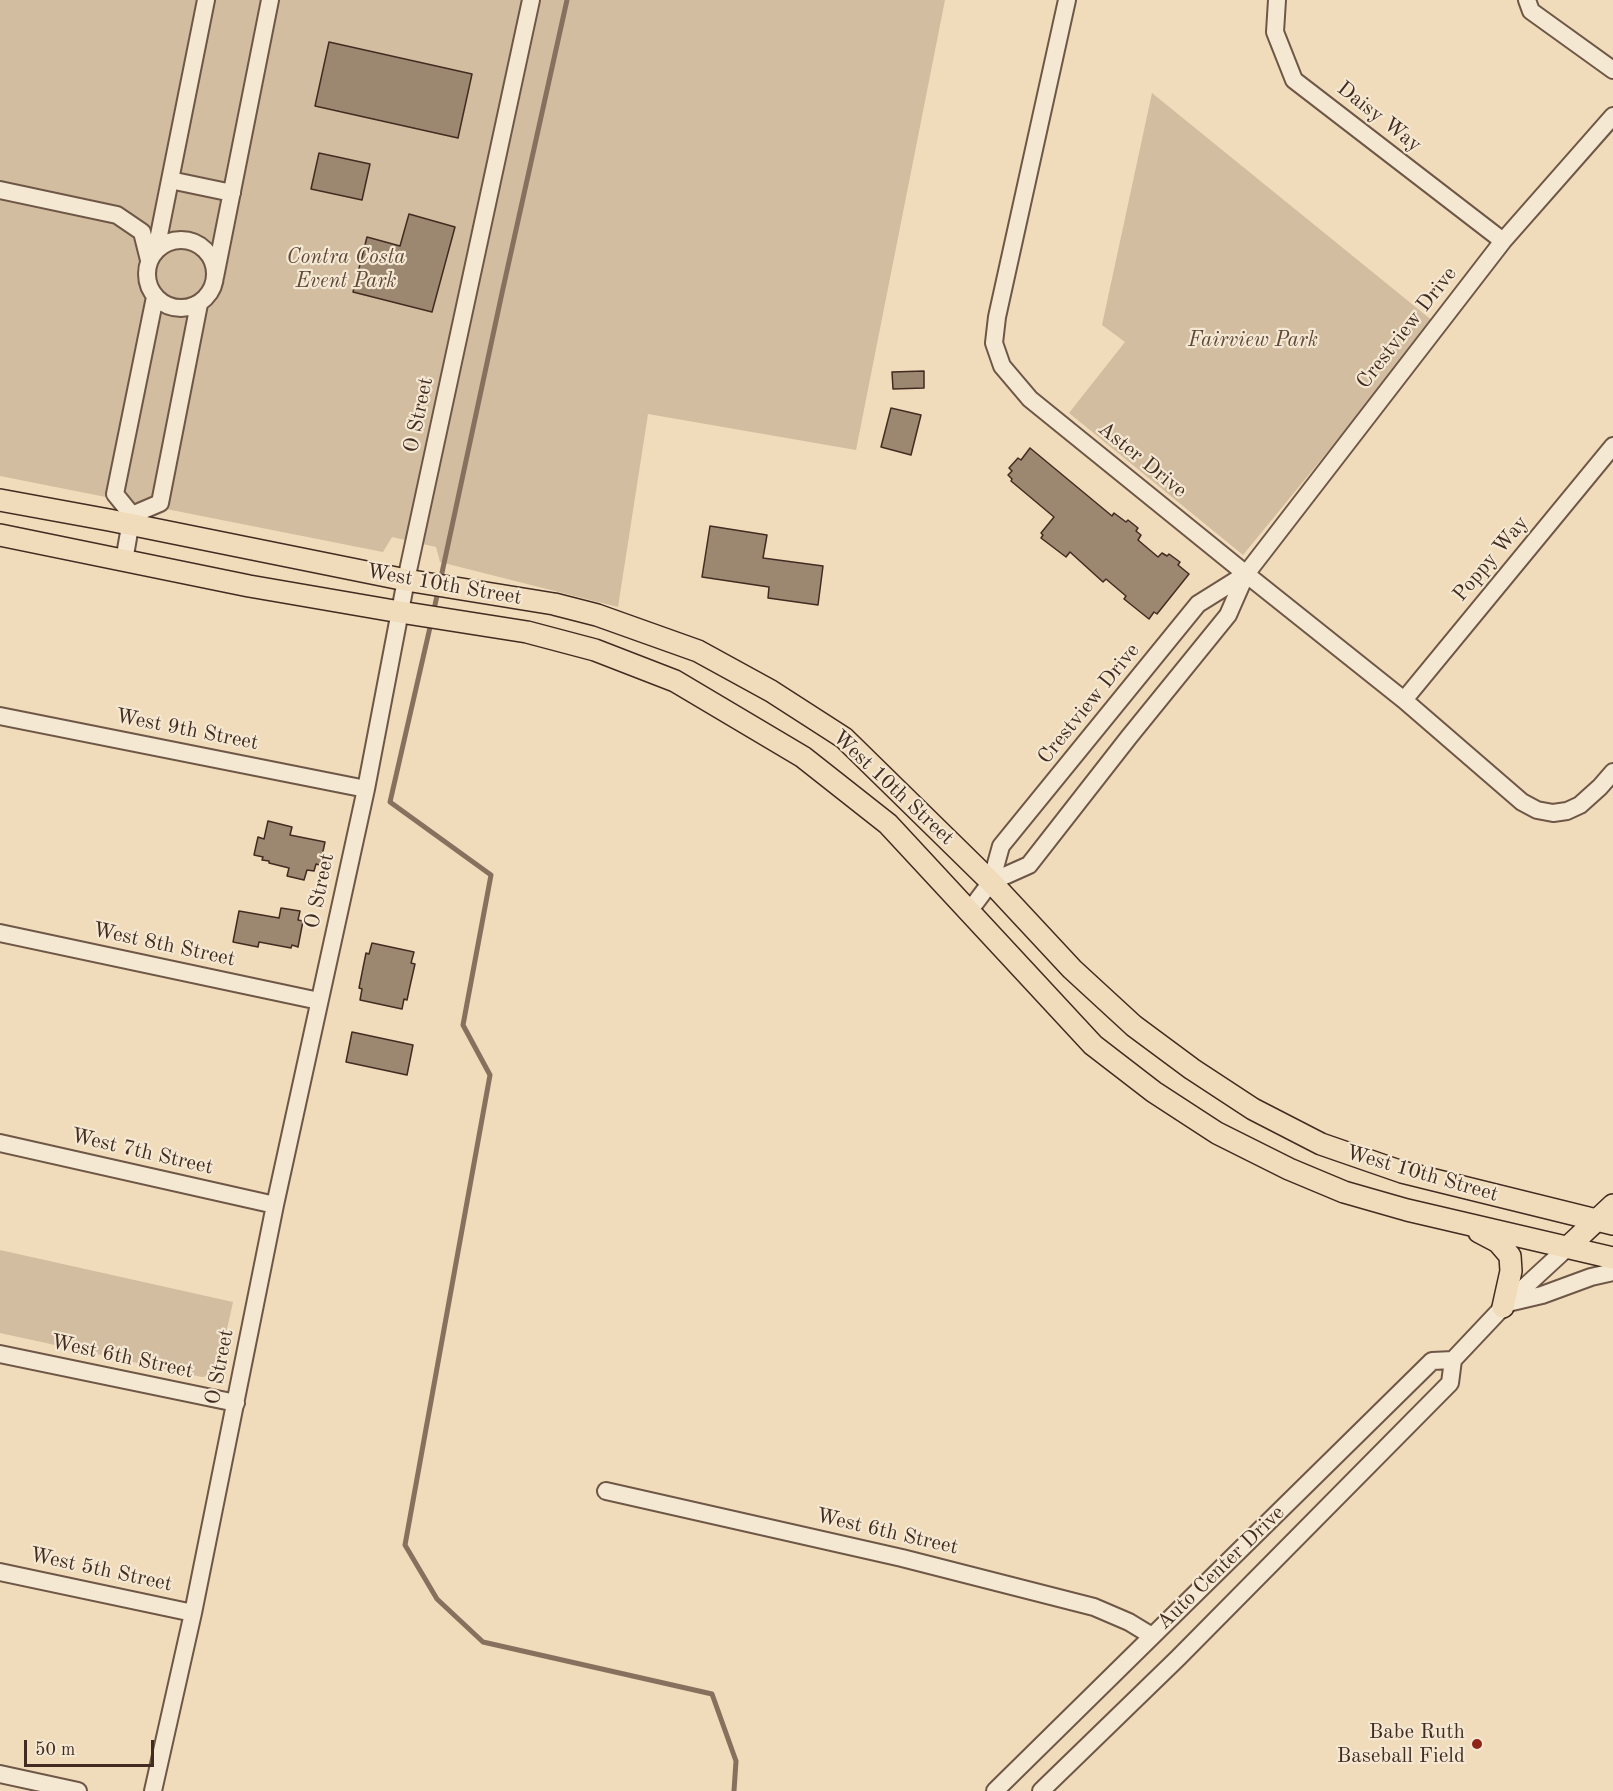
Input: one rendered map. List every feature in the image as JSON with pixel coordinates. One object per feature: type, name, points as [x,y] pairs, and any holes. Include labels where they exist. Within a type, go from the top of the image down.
[{"type":"main road","name":"West 10th Street","points":[[0,500],[131,520],[406,580],[554,604],[597,615],[698,651],[771,691],[844,738],[992,882],[1072,969],[1134,1026],[1192,1069],[1253,1109],[1321,1144],[1402,1173],[1605,1222]]},
{"type":"main road","name":"West 10th Street","points":[[0,535],[249,586],[527,632],[596,650],[675,681],[811,763],[888,824],[1093,1045],[1154,1092],[1217,1133],[1289,1169],[1344,1192],[1407,1210],[1613,1258]]},
{"type":"main road","name":"Auto Center Drive","points":[[1568,1247],[1605,1222],[1613,1205]]},
{"type":"main road","points":[[1456,1221],[1498,1242],[1510,1256],[1511,1271],[1505,1305]]},
{"type":"street","points":[[206,0],[170,180],[146,271],[147,283],[155,297],[168,306],[178,309],[199,304],[213,288],[270,0]]},
{"type":"street","name":"O Street","points":[[153,1791],[193,1613],[275,1205],[366,789],[406,580],[531,0]]},
{"type":"street","name":"Aster Drive","points":[[1067,0],[997,317],[994,343],[1002,366],[1030,399],[1404,700],[1522,802],[1537,810],[1553,813],[1567,811],[1580,805],[1600,788],[1613,772]]},
{"type":"street","name":"Daisy Way","points":[[1277,0],[1275,32],[1294,80],[1503,241]]},
{"type":"street","points":[[1527,0],[1531,11],[1613,70]]},
{"type":"street","name":"Crestview Drive","points":[[992,882],[1029,865],[1228,615],[1246,574],[1503,241],[1613,116]]},
{"type":"street","points":[[170,180],[232,193]]},
{"type":"street","points":[[0,190],[117,215],[142,232],[152,255]]},
{"type":"street","points":[[152,255],[165,243],[177,239],[189,240],[200,245],[209,254],[214,264],[215,276]]},
{"type":"street","points":[[124,561],[131,520],[115,494],[155,297]]},
{"type":"street","points":[[131,520],[159,503],[199,304]]},
{"type":"street","name":"Poppy Way","points":[[1404,700],[1613,446]]},
{"type":"street","name":"Crestview Drive","points":[[970,910],[992,882],[1001,846],[1198,604],[1246,574]]},
{"type":"street","name":"West 9th Street","points":[[0,716],[366,789]]},
{"type":"street","name":"West 8th Street","points":[[0,933],[319,1002]]},
{"type":"street","name":"West 7th Street","points":[[0,1143],[275,1205]]},
{"type":"street","name":"Auto Center Drive","points":[[1041,1791],[1178,1658],[1450,1383],[1453,1360],[1505,1305],[1568,1247]]},
{"type":"street","points":[[1505,1305],[1613,1272]]},
{"type":"street","name":"West 6th Street","points":[[0,1354],[236,1403]]},
{"type":"street","name":"Auto Center Drive","points":[[995,1791],[1432,1361],[1453,1360]]},
{"type":"street","name":"West 6th Street","points":[[606,1491],[902,1558],[1083,1605],[1129,1622],[1152,1636]]},
{"type":"street","name":"West 5th Street","points":[[0,1572],[193,1613]]},
{"type":"street","points":[[0,1774],[78,1791]]},
{"type":"green space","name":"Contra Costa Event Park","points":[[0,0],[945,0],[856,450],[648,414],[618,607],[440,562],[436,547],[392,537],[383,552],[0,476]]},
{"type":"green space","name":"Fairview Park","points":[[1152,93],[1434,322],[1243,555],[1069,413],[1125,342],[1102,325]]},
{"type":"green space","points":[[0,1250],[233,1302],[219,1365],[214,1375],[202,1377],[0,1333]]},
{"type":"building","points":[[329,42],[472,74],[458,138],[315,106]]},
{"type":"building","points":[[319,153],[370,164],[362,200],[311,189]]},
{"type":"building","points":[[409,214],[455,227],[432,312],[353,292],[367,237],[400,246]]},
{"type":"building","points":[[924,371],[924,388],[893,389],[892,372]]},
{"type":"building","points":[[891,408],[921,415],[911,455],[881,447]]},
{"type":"building","points":[[1030,448],[1112,516],[1114,513],[1138,528],[1136,531],[1141,535],[1138,540],[1158,557],[1162,553],[1167,556],[1169,554],[1180,562],[1178,565],[1189,574],[1157,614],[1154,612],[1149,619],[1124,599],[1126,596],[1106,579],[1103,582],[1070,552],[1066,557],[1041,538],[1043,535],[1041,533],[1054,517],[1011,481],[1008,475],[1012,471],[1009,468],[1018,458],[1021,460]]},
{"type":"building","points":[[710,526],[767,535],[763,558],[823,566],[818,605],[768,598],[769,587],[702,577]]},
{"type":"building","points":[[268,821],[292,827],[290,835],[325,842],[320,865],[316,864],[314,871],[307,870],[304,880],[287,876],[289,868],[269,863],[269,861],[262,860],[263,857],[254,855],[258,837],[264,839]]},
{"type":"building","points":[[281,908],[300,911],[298,920],[303,921],[298,947],[292,945],[291,948],[259,942],[258,947],[233,942],[239,911],[279,918]]},
{"type":"building","points":[[372,943],[414,952],[411,963],[415,964],[407,1000],[404,999],[402,1009],[360,1000],[362,989],[359,988],[366,953],[369,954]]},
{"type":"building","points":[[352,1032],[413,1045],[407,1075],[346,1062]]},
{"type":"waterway","points":[[440,582],[567,0]]},
{"type":"waterway","points":[[433,614],[438,591]]},
{"type":"waterway","points":[[431,623],[390,802],[491,875],[463,1025],[490,1075],[405,1545],[437,1599],[483,1642],[712,1694],[736,1761],[734,1791]]},
{"type":"place","name":"Babe Ruth Baseball Field","points":[[1477,1744]]}]
